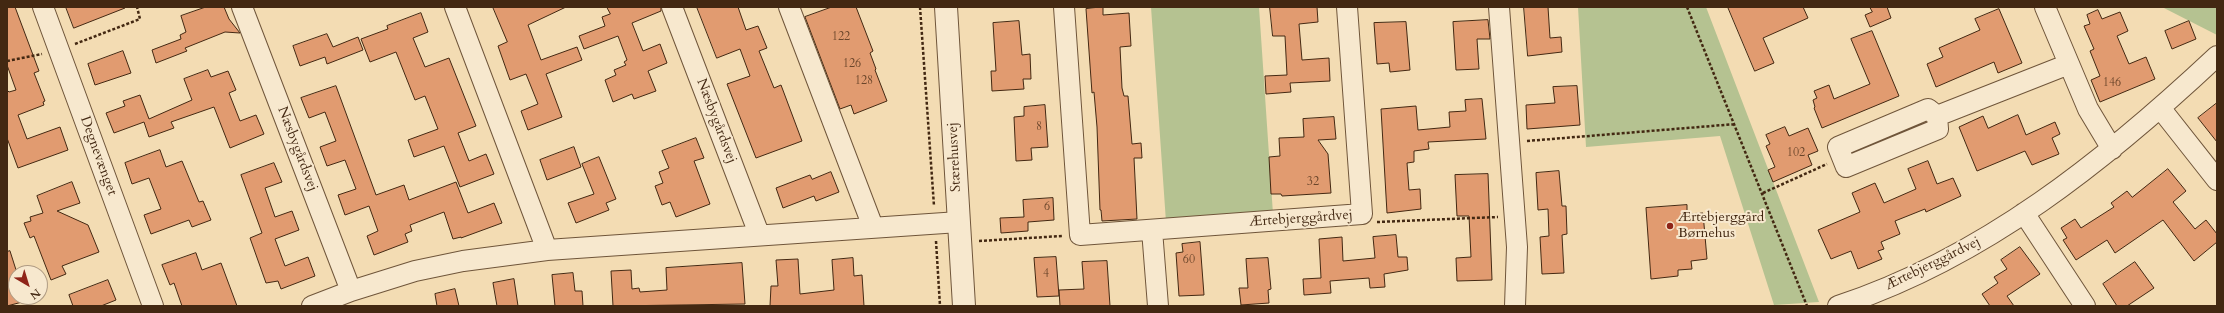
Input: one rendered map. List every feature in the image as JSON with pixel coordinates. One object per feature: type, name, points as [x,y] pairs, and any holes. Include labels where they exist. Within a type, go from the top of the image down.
[{"type":"street","name":"Degnevænget","points":[[43,7],[153,306]]},
{"type":"street","name":"Næsbygårdsvej","points":[[242,7],[351,291]]},
{"type":"street","points":[[455,7],[547,250]]},
{"type":"street","name":"Næsbygårdsvej","points":[[672,7],[759,234]]},
{"type":"street","points":[[789,7],[873,227]]},
{"type":"street","name":"Stærehusvej","points":[[946,7],[964,306]]},
{"type":"street","points":[[1064,7],[1080,235]]},
{"type":"street","name":"Ærtebjerggårdvej","points":[[1080,235],[1362,214],[1347,7]]},
{"type":"street","points":[[1499,7],[1517,247],[1516,306]]},
{"type":"street","points":[[2045,7],[2088,109],[2112,149]]},
{"type":"street","name":"Ærtebjerggårdvej","points":[[1838,306],[1869,296],[1976,245],[2024,213],[2112,149],[2161,109],[2217,56]]},
{"type":"street","points":[[1842,157],[1838,148],[1928,109],[1938,116],[2068,64]]},
{"type":"street","points":[[2161,109],[2217,180]]},
{"type":"street","points":[[2024,213],[2085,306]]},
{"type":"street","points":[[312,306],[351,291],[415,271],[463,261],[547,250],[759,234],[935,223],[960,232]]},
{"type":"street","points":[[1152,230],[1158,306]]},
{"type":"path","points":[[7,61],[59,50],[140,19],[137,7]]},
{"type":"path","points":[[920,7],[940,306]]},
{"type":"path","points":[[1687,7],[1736,124],[1807,306]]},
{"type":"path","points":[[1509,142],[1736,124]]},
{"type":"path","points":[[1763,193],[1842,157]]},
{"type":"path","points":[[1362,214],[1375,222],[1514,217]]},
{"type":"path","points":[[960,232],[1080,235]]},
{"type":"green space","points":[[1151,7],[1259,7],[1273,214],[1166,222]]},
{"type":"green space","points":[[1578,7],[1706,7],[1819,302],[1774,305],[1720,136],[1586,147]]},
{"type":"green space","points":[[2162,7],[2217,7],[2217,35]]},
{"type":"building","points":[[7,7],[15,7],[39,71],[34,73],[45,101],[43,102],[44,105],[18,115],[27,139],[60,127],[68,150],[18,168],[7,138],[7,90],[9,92],[16,90],[7,65]]},
{"type":"building","points":[[66,7],[125,7],[125,8],[74,28]]},
{"type":"building","points":[[206,7],[224,7],[229,19],[240,33],[225,32],[185,48],[187,51],[156,63],[152,50],[181,39],[180,35],[186,32],[181,16]]},
{"type":"building","points":[[493,7],[566,7],[528,25],[541,60],[577,47],[582,60],[546,74],[562,117],[528,130],[521,111],[538,104],[526,74],[510,80],[498,46],[507,42]]},
{"type":"building","points":[[607,7],[661,7],[661,11],[632,23],[643,51],[660,44],[667,63],[648,71],[656,91],[634,99],[632,94],[613,102],[605,80],[616,75],[614,70],[626,65],[624,62],[627,60],[618,36],[584,49],[579,36],[605,26],[602,17],[610,14]]},
{"type":"building","points":[[697,7],[738,7],[746,30],[758,26],[767,48],[759,51],[774,88],[781,85],[802,141],[756,158],[727,84],[750,76],[740,49],[717,58]]},
{"type":"building","points":[[832,7],[856,7],[873,51],[870,53],[887,101],[854,114],[851,105],[840,109],[805,17]]},
{"type":"building","points":[[1103,7],[1103,15],[1129,13],[1131,46],[1120,47],[1122,88],[1124,96],[1128,96],[1132,144],[1141,143],[1142,158],[1134,158],[1137,219],[1102,221],[1100,210],[1097,127],[1094,92],[1092,93],[1086,9]]},
{"type":"building","points":[[1270,7],[1317,7],[1318,22],[1299,24],[1302,60],[1329,58],[1330,81],[1290,83],[1291,92],[1266,94],[1265,76],[1287,75],[1285,36],[1273,36]]},
{"type":"building","points":[[1524,7],[1548,7],[1550,38],[1561,37],[1562,52],[1528,56]]},
{"type":"building","points":[[1728,7],[1803,7],[1808,18],[1763,38],[1774,63],[1755,71]]},
{"type":"building","points":[[1870,7],[1887,7],[1891,18],[1870,27],[1865,15],[1872,12]]},
{"type":"building","points":[[1999,9],[2022,63],[1998,73],[1994,62],[1936,87],[1927,64],[1943,57],[1939,48],[1980,30],[1975,19]]},
{"type":"building","points":[[2098,10],[2102,19],[2120,12],[2128,31],[2117,36],[2129,64],[2146,57],[2155,79],[2100,102],[2091,80],[2100,76],[2090,51],[2094,49],[2084,26],[2090,24],[2087,15]]},
{"type":"building","points":[[421,13],[428,32],[413,38],[425,67],[449,58],[476,126],[458,133],[469,161],[486,154],[494,174],[460,187],[444,146],[414,157],[408,140],[438,129],[425,96],[415,100],[396,52],[370,62],[361,39],[388,29],[387,26]]},
{"type":"building","points":[[1488,20],[1490,39],[1477,39],[1479,69],[1456,70],[1453,22]]},
{"type":"building","points":[[1019,21],[1022,55],[1030,54],[1031,79],[1023,79],[1024,89],[992,91],[991,71],[996,71],[993,23]]},
{"type":"building","points":[[2189,21],[2196,39],[2172,49],[2165,31]]},
{"type":"building","points":[[1406,22],[1410,70],[1390,72],[1389,63],[1377,64],[1374,23]]},
{"type":"building","points":[[1872,31],[1899,96],[1822,128],[1814,108],[1813,100],[1817,98],[1814,91],[1829,85],[1834,99],[1870,84],[1851,39]]},
{"type":"building","points":[[327,34],[333,47],[358,37],[363,50],[327,64],[325,57],[300,66],[293,46]]},
{"type":"building","points":[[123,51],[131,73],[95,85],[88,64]]},
{"type":"building","points":[[208,70],[211,77],[228,71],[236,90],[229,93],[240,121],[256,115],[264,134],[230,148],[214,107],[171,122],[174,128],[149,137],[144,122],[114,133],[106,113],[125,106],[123,101],[140,95],[149,119],[192,100],[184,79]]},
{"type":"building","points":[[336,86],[376,195],[404,185],[409,200],[456,182],[468,213],[494,203],[502,223],[461,238],[453,239],[444,212],[410,225],[412,231],[405,234],[408,242],[374,255],[367,236],[378,231],[369,206],[345,215],[338,195],[356,189],[345,160],[327,166],[320,147],[336,141],[325,112],[309,118],[301,98]]},
{"type":"building","points":[[1577,86],[1580,125],[1527,129],[1526,105],[1555,103],[1553,87]]},
{"type":"building","points":[[1482,99],[1486,139],[1428,142],[1429,149],[1414,151],[1414,162],[1407,163],[1409,190],[1420,189],[1421,209],[1387,213],[1381,109],[1416,106],[1418,130],[1450,127],[1449,112],[1466,111],[1465,100]]},
{"type":"building","points":[[2217,103],[2217,142],[2198,118]]},
{"type":"building","points":[[1045,105],[1048,147],[1031,148],[1032,160],[1016,161],[1014,117],[1024,116],[1024,107]]},
{"type":"building","points":[[2018,115],[2026,135],[2055,122],[2060,134],[2052,138],[2059,154],[2032,165],[2025,151],[1977,171],[1959,127],[1983,116],[1988,128]]},
{"type":"building","points":[[1334,117],[1336,139],[1318,140],[1328,154],[1331,193],[1282,196],[1281,194],[1271,194],[1269,157],[1280,156],[1279,138],[1304,137],[1303,119]]},
{"type":"building","points":[[1785,127],[1789,136],[1808,128],[1818,151],[1808,155],[1812,165],[1773,182],[1768,170],[1775,167],[1766,146],[1770,144],[1766,135]]},
{"type":"building","points":[[696,138],[704,158],[694,161],[710,204],[676,217],[670,202],[662,205],[655,186],[663,183],[659,172],[669,168],[662,151]]},
{"type":"building","points":[[574,147],[581,167],[547,180],[540,160]]},
{"type":"building","points":[[160,150],[166,167],[182,161],[199,202],[203,201],[211,220],[192,227],[189,220],[151,234],[144,215],[161,209],[149,178],[132,184],[125,163]]},
{"type":"building","points":[[599,157],[616,199],[606,203],[609,210],[576,223],[568,203],[594,194],[582,164]]},
{"type":"building","points":[[1928,161],[1937,184],[1953,178],[1961,196],[1926,212],[1925,209],[1895,221],[1900,234],[1881,242],[1884,249],[1878,251],[1882,259],[1858,269],[1851,251],[1831,259],[1818,230],[1860,212],[1852,193],[1875,183],[1884,203],[1916,189],[1908,169]]},
{"type":"building","points":[[274,163],[282,182],[265,188],[275,217],[292,211],[299,230],[275,239],[285,266],[308,257],[315,276],[281,289],[278,281],[266,283],[250,238],[262,233],[241,175]]},
{"type":"building","points":[[2168,169],[2186,191],[2173,202],[2195,229],[2206,220],[2217,234],[2217,242],[2194,261],[2163,220],[2115,253],[2107,240],[2076,260],[2063,240],[2067,238],[2061,228],[2075,219],[2081,228],[2114,207],[2111,203],[2127,191],[2132,197]]},
{"type":"building","points":[[1559,171],[1562,206],[1566,206],[1567,234],[1562,235],[1564,273],[1542,274],[1540,237],[1549,236],[1548,209],[1538,210],[1536,173]]},
{"type":"building","points":[[831,172],[839,192],[816,201],[814,196],[783,208],[776,188],[810,175],[812,179]]},
{"type":"building","points":[[1488,174],[1492,280],[1457,281],[1456,258],[1471,257],[1469,216],[1457,216],[1455,175]]},
{"type":"building","points":[[72,182],[80,203],[57,211],[88,225],[99,252],[62,266],[66,274],[51,280],[48,272],[48,265],[45,265],[34,236],[30,238],[24,223],[31,221],[30,217],[43,213],[37,196]]},
{"type":"building","points":[[1053,198],[1054,220],[1028,222],[1028,231],[1001,233],[1000,218],[1024,217],[1023,200]]},
{"type":"building","points":[[1687,205],[1687,214],[1703,213],[1707,259],[1691,261],[1692,269],[1678,270],[1678,276],[1651,279],[1646,208]]},
{"type":"building","points":[[1396,235],[1398,257],[1407,257],[1408,270],[1384,274],[1385,287],[1370,288],[1369,278],[1330,281],[1331,293],[1304,295],[1303,279],[1321,278],[1319,239],[1342,237],[1343,261],[1375,258],[1373,237]]},
{"type":"building","points":[[1200,242],[1204,295],[1179,296],[1176,253],[1183,252],[1182,244]]},
{"type":"building","points":[[2020,247],[2040,274],[2007,296],[2014,306],[1990,306],[1982,294],[1998,283],[1994,277],[2007,269],[2001,260]]},
{"type":"building","points":[[10,251],[14,265],[8,265],[8,305],[11,305],[7,306],[7,252]]},
{"type":"building","points":[[196,253],[202,270],[221,263],[237,306],[182,306],[174,283],[170,285],[162,265]]},
{"type":"building","points":[[1056,257],[1059,296],[1037,297],[1034,258]]},
{"type":"building","points":[[853,258],[854,276],[862,275],[864,306],[770,306],[771,286],[778,286],[776,260],[798,259],[800,294],[834,290],[832,260]]},
{"type":"building","points":[[1268,258],[1271,289],[1268,290],[1269,303],[1241,305],[1239,288],[1248,288],[1246,259]]},
{"type":"building","points":[[1107,261],[1110,306],[1060,306],[1059,290],[1084,289],[1082,262]]},
{"type":"building","points":[[2135,262],[2154,288],[2127,306],[2117,306],[2103,284]]},
{"type":"building","points":[[742,263],[745,304],[613,306],[611,271],[631,270],[632,289],[639,288],[640,292],[667,290],[666,268]]},
{"type":"building","points":[[573,273],[575,291],[582,291],[583,306],[555,306],[552,275]]},
{"type":"building","points":[[514,279],[518,306],[497,306],[493,283]]},
{"type":"building","points":[[108,280],[116,300],[101,306],[73,306],[69,295]]},
{"type":"building","points":[[455,289],[459,306],[437,306],[435,294]]},
{"type":"place","name":"Ærtebjerggård Børnehus","points":[[1670,226]]}]
